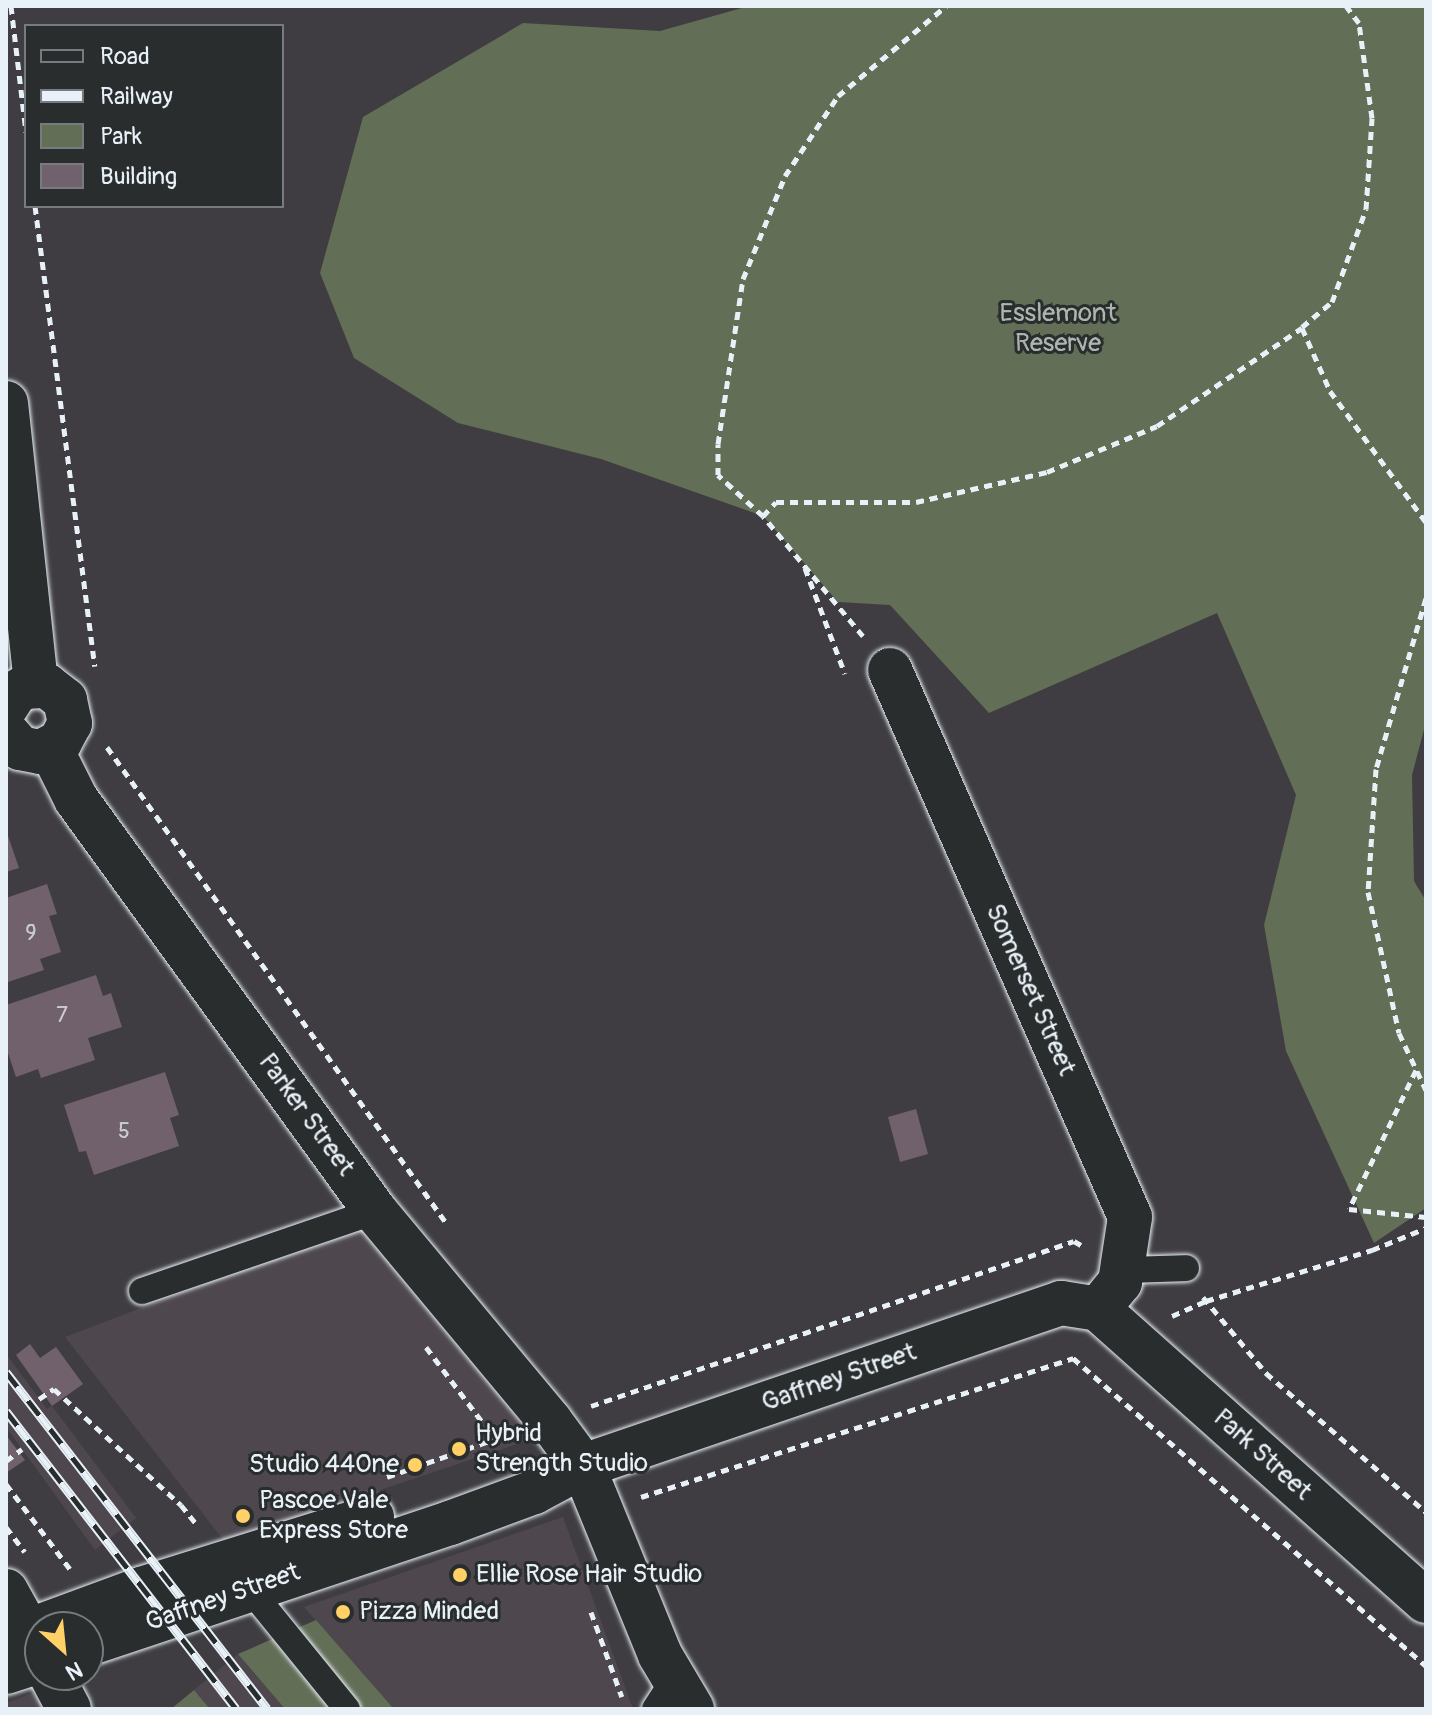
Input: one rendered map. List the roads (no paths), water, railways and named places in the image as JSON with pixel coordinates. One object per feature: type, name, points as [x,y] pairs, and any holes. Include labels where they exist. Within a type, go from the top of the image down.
[{"type":"street","points":[[6,403],[21,696],[57,692],[70,711],[67,733],[51,749],[30,752],[12,741],[6,732]]},
{"type":"street","name":"Somerset Street","points":[[890,670],[1130,1217],[1120,1282],[1098,1309]]},
{"type":"street","name":"Parker Street","points":[[51,749],[76,799],[375,1211],[550,1421],[583,1466],[673,1700]]},
{"type":"street","name":"Gaffney Street","points":[[104,1620],[239,1575],[495,1479],[583,1466],[1061,1303],[1098,1309]]},
{"type":"street","name":"Park Street","points":[[1098,1309],[1426,1601]]},
{"type":"street","name":"Gaffney Street","points":[[104,1637],[239,1575]]},
{"type":"street","points":[[6,1591],[24,1633]]},
{"type":"street","name":"Gaffney Street","points":[[6,1672],[24,1651]]},
{"type":"street","points":[[59,1691],[69,1709]]},
{"type":"lane","points":[[142,1291],[375,1211]]},
{"type":"lane","points":[[1124,1270],[1186,1268]]},
{"type":"lane","points":[[239,1575],[347,1709]]},
{"type":"railway","points":[[6,1372],[267,1709]]},
{"type":"railway","points":[[6,1411],[236,1709]]},
{"type":"place","name":"Hybrid Strength Studio","points":[[459,1449]]},
{"type":"place","name":"Studio 44One","points":[[415,1465]]},
{"type":"place","name":"Pascoe Vale Express Store","points":[[243,1516]]},
{"type":"place","name":"Ellie Rose Hair Studio","points":[[460,1575]]},
{"type":"place","name":"Pizza Minded","points":[[343,1612]]},
{"type":"park label","name":"Esslemont Reserve","points":[[1058,329]]}]
